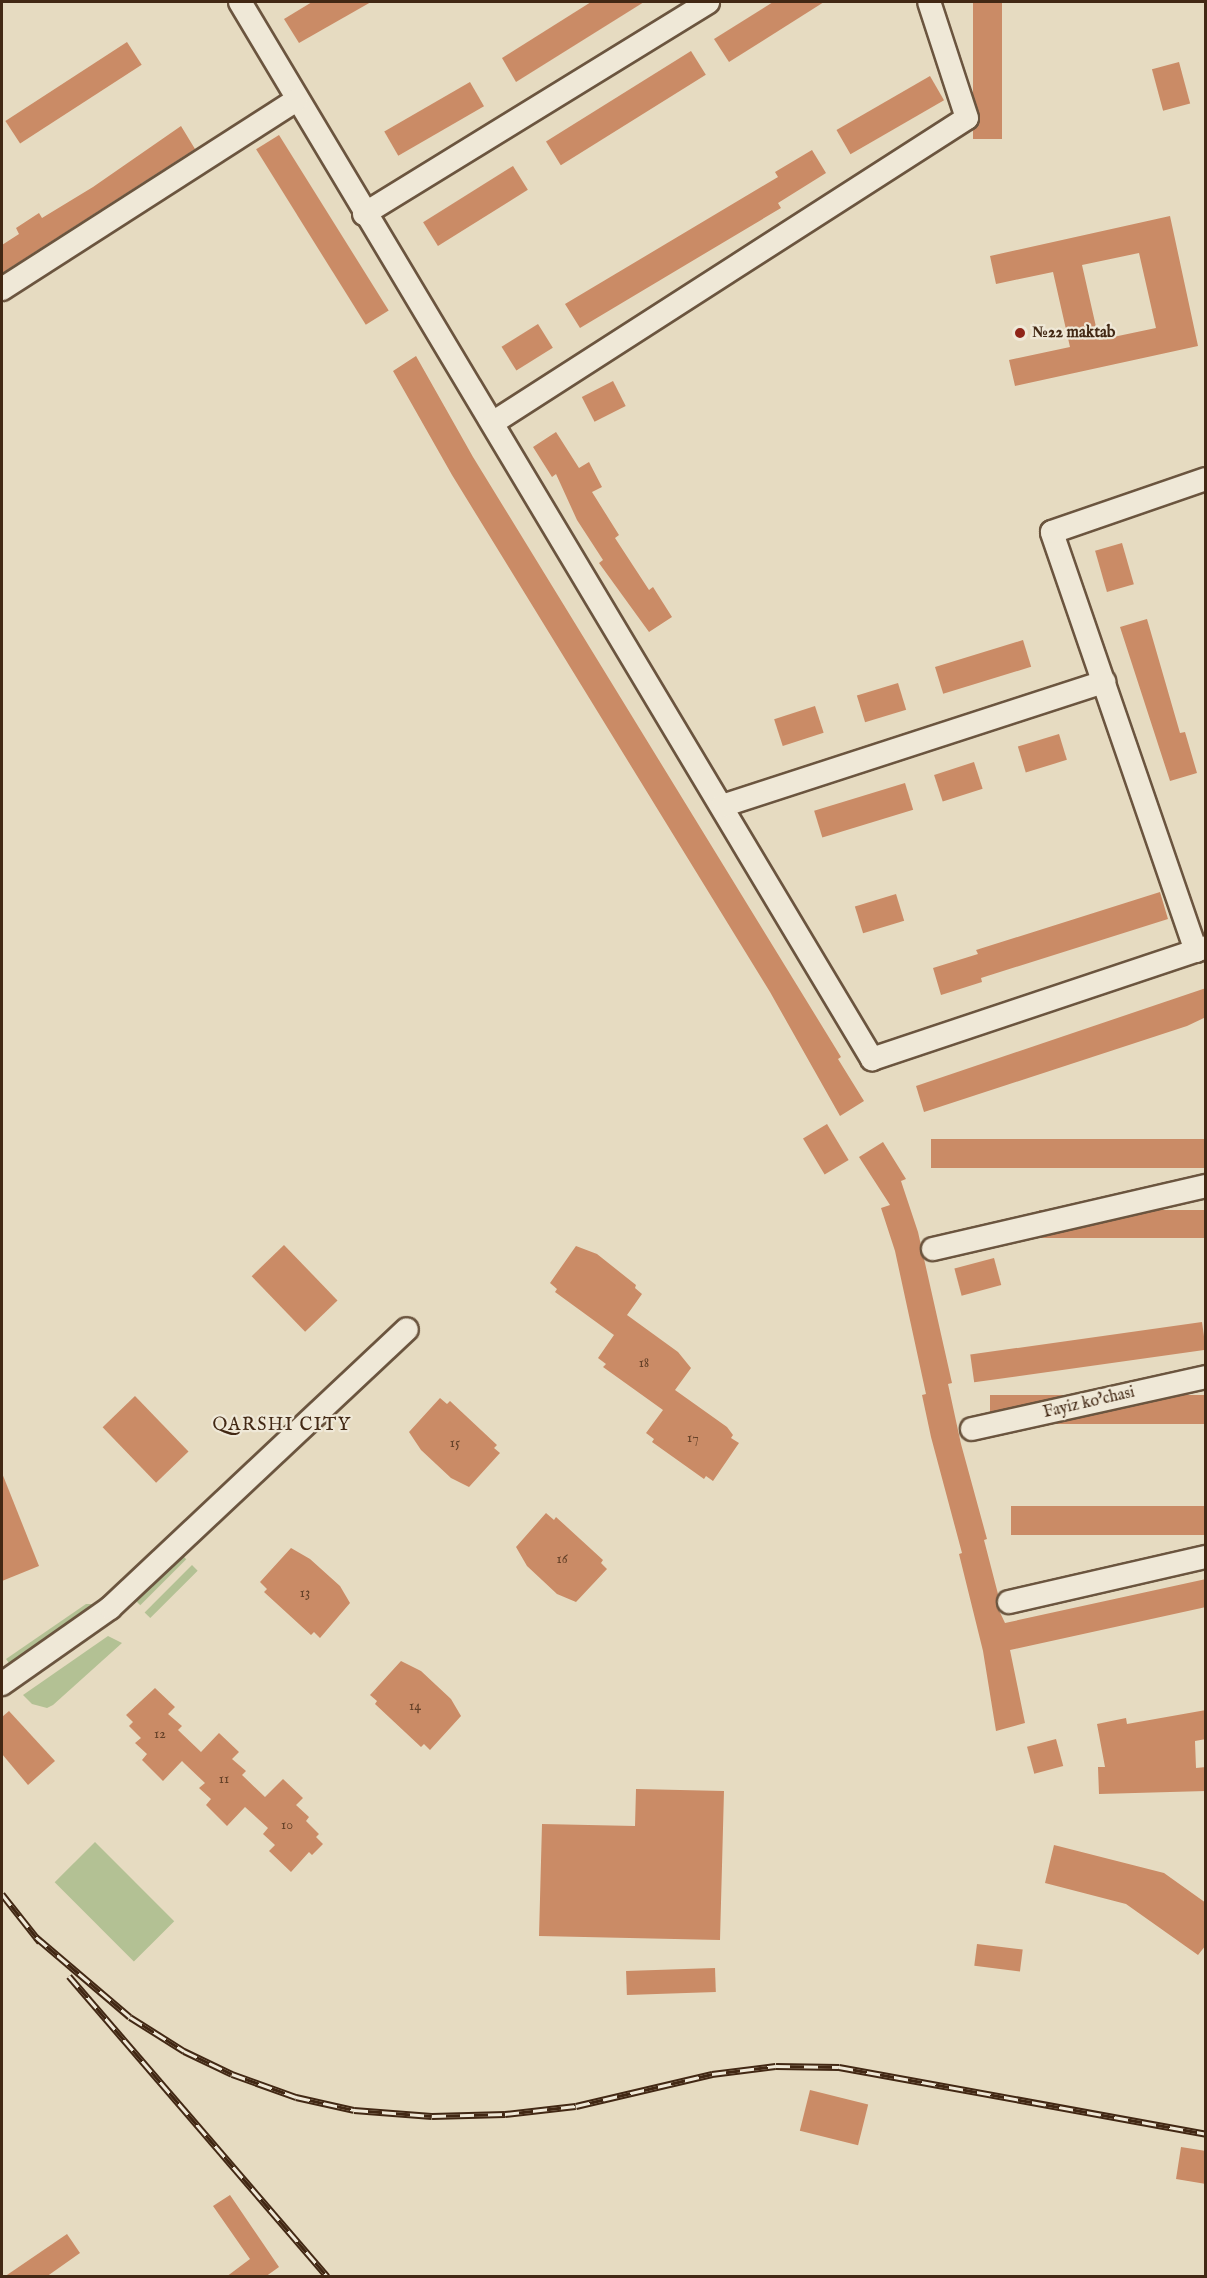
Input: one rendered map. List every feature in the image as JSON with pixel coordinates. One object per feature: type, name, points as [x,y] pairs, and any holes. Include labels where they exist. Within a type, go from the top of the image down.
[{"type":"street","points":[[240,2],[364,214],[494,422],[872,1059],[1201,949],[1052,532],[1206,479]]},
{"type":"street","points":[[364,214],[708,2]]},
{"type":"street","points":[[494,422],[967,118],[929,2]]},
{"type":"street","points":[[2,289],[296,100]]},
{"type":"street","points":[[722,806],[1104,682]]},
{"type":"street","points":[[933,1249],[1206,1186]]},
{"type":"street","points":[[2,1684],[110,1608],[407,1329]]},
{"type":"street","name":"Fayiz ko'chasi","points":[[972,1430],[1206,1377]]},
{"type":"street","points":[[1009,1602],[1206,1557]]},
{"type":"green space","points":[[182,1555],[186,1559],[140,1605],[136,1601]]},
{"type":"green space","points":[[192,1565],[198,1571],[150,1618],[145,1612]]},
{"type":"green space","points":[[86,1604],[94,1604],[9,1663],[6,1659]]},
{"type":"green space","points":[[108,1636],[122,1643],[53,1705],[47,1708],[32,1704],[23,1695]]},
{"type":"green space","points":[[95,1842],[174,1921],[134,1962],[55,1882]]},
{"type":"building","points":[[312,2],[371,2],[299,43],[284,19]]},
{"type":"building","points":[[591,2],[644,2],[516,82],[502,58]]},
{"type":"building","points":[[773,2],[824,2],[729,62],[714,39]]},
{"type":"building","points":[[973,2],[1002,2],[1002,139],[973,139]]},
{"type":"building","points":[[127,42],[142,65],[20,144],[5,121]]},
{"type":"building","points":[[691,51],[706,75],[561,165],[546,142]]},
{"type":"building","points":[[1179,62],[1190,104],[1163,111],[1152,69]]},
{"type":"building","points":[[930,76],[944,100],[850,154],[836,130]]},
{"type":"building","points":[[470,82],[484,106],[398,156],[384,132]]},
{"type":"building","points":[[181,126],[195,149],[2,273],[2,245],[19,234],[16,228],[39,213],[42,218],[93,187]]},
{"type":"building","points":[[279,135],[389,311],[366,325],[256,149]]},
{"type":"building","points":[[812,150],[826,173],[778,203],[781,208],[580,328],[565,304],[778,177],[775,172]]},
{"type":"building","points":[[513,166],[528,190],[438,246],[423,222]]},
{"type":"building","points":[[1170,216],[1198,346],[1015,386],[1009,360],[1070,347],[1053,272],[996,284],[990,256]],"holes":[[[1139,253],[1156,328],[1099,340],[1082,265]]]},
{"type":"building","points":[[538,324],[553,348],[516,371],[502,347]]},
{"type":"building","points":[[416,356],[473,457],[841,1057],[838,1059],[864,1101],[840,1116],[770,992],[452,475],[393,371]]},
{"type":"building","points":[[613,381],[626,406],[595,422],[582,397]]},
{"type":"building","points":[[556,432],[579,468],[589,462],[602,487],[592,492],[619,535],[615,538],[649,590],[653,587],[672,617],[649,632],[599,563],[603,560],[577,520],[556,474],[552,477],[533,447]]},
{"type":"building","points":[[1122,543],[1134,584],[1107,592],[1095,551]]},
{"type":"building","points":[[1147,619],[1180,733],[1185,732],[1197,773],[1170,781],[1120,627]]},
{"type":"building","points":[[1023,640],[1031,667],[943,694],[935,667]]},
{"type":"building","points":[[898,683],[906,710],[865,722],[857,696]]},
{"type":"building","points":[[815,706],[824,733],[783,746],[774,719]]},
{"type":"building","points":[[1059,734],[1067,760],[1026,772],[1018,747]]},
{"type":"building","points":[[974,762],[983,789],[943,802],[934,775]]},
{"type":"building","points":[[905,783],[913,810],[822,838],[814,811]]},
{"type":"building","points":[[1160,892],[1168,919],[981,978],[982,982],[941,995],[933,968],[978,954],[976,950]]},
{"type":"building","points":[[896,894],[904,921],[863,933],[855,907]]},
{"type":"building","points":[[1206,988],[1206,1017],[1187,1026],[924,1112],[916,1086]]},
{"type":"building","points":[[827,1124],[849,1160],[825,1174],[803,1138]]},
{"type":"building","points":[[931,1139],[1206,1139],[1206,1168],[931,1168]]},
{"type":"building","points":[[883,1142],[906,1179],[901,1181],[918,1232],[952,1383],[948,1384],[961,1444],[987,1539],[984,1540],[998,1594],[996,1604],[1005,1623],[1206,1579],[1206,1607],[1010,1650],[1025,1723],[996,1731],[983,1651],[959,1554],[962,1553],[931,1437],[922,1395],[926,1394],[895,1251],[881,1208],[890,1205],[859,1157]]},
{"type":"building","points":[[1039,1210],[1206,1210],[1206,1238],[1039,1238]]},
{"type":"building","points":[[284,1245],[337,1300],[305,1332],[252,1276]]},
{"type":"building","points":[[576,1246],[597,1254],[636,1285],[635,1288],[642,1294],[627,1315],[678,1352],[691,1368],[675,1390],[727,1427],[733,1435],[731,1438],[739,1443],[713,1481],[706,1476],[704,1479],[652,1442],[654,1439],[646,1433],[663,1410],[603,1367],[606,1364],[598,1358],[614,1335],[555,1292],[557,1289],[550,1283]]},
{"type":"building","points":[[994,1258],[1001,1285],[962,1296],[954,1269]]},
{"type":"building","points":[[1202,1322],[1206,1350],[974,1382],[970,1355]]},
{"type":"building","points":[[990,1395],[1206,1395],[1206,1424],[990,1424]]},
{"type":"building","points":[[135,1396],[188,1451],[156,1483],[103,1427]]},
{"type":"building","points":[[440,1398],[447,1404],[450,1401],[497,1445],[494,1448],[500,1453],[469,1487],[451,1478],[421,1450],[409,1432]]},
{"type":"building","points":[[2,1473],[39,1566],[2,1581]]},
{"type":"building","points":[[1011,1506],[1206,1506],[1206,1535],[1011,1535]]},
{"type":"building","points":[[546,1513],[554,1520],[556,1517],[603,1560],[601,1563],[607,1569],[576,1602],[557,1594],[527,1566],[516,1547]]},
{"type":"building","points":[[291,1548],[310,1559],[340,1586],[350,1603],[320,1638],[314,1632],[311,1635],[264,1592],[267,1589],[260,1582]]},
{"type":"building","points":[[401,1661],[421,1671],[451,1699],[461,1716],[430,1750],[424,1744],[421,1747],[375,1704],[377,1701],[370,1695]]},
{"type":"building","points":[[155,1688],[175,1707],[168,1714],[182,1726],[178,1730],[201,1752],[219,1733],[239,1752],[232,1759],[246,1771],[242,1775],[265,1797],[283,1779],[303,1798],[296,1805],[309,1817],[306,1821],[319,1834],[316,1837],[323,1844],[312,1855],[309,1852],[291,1872],[269,1851],[275,1845],[263,1834],[268,1828],[245,1807],[227,1826],[206,1805],[211,1799],[199,1788],[205,1783],[182,1761],[163,1781],[142,1760],[147,1754],[135,1743],[141,1738],[129,1726],[133,1722],[126,1715]]},
{"type":"building","points":[[1206,1710],[1206,1739],[1195,1741],[1196,1768],[1206,1767],[1206,1791],[1099,1794],[1098,1767],[1105,1767],[1097,1724],[1126,1718],[1127,1724]]},
{"type":"building","points":[[9,1711],[55,1761],[28,1785],[2,1754],[2,1717]]},
{"type":"building","points":[[1056,1739],[1063,1766],[1034,1774],[1027,1747]]},
{"type":"building","points":[[636,1789],[724,1791],[720,1940],[539,1936],[542,1824],[635,1826]]},
{"type":"building","points":[[1054,1845],[1164,1873],[1206,1903],[1206,1945],[1198,1955],[1126,1904],[1045,1883]]},
{"type":"building","points":[[977,1944],[1023,1950],[1020,1971],[974,1966]]},
{"type":"building","points":[[715,1968],[716,1992],[627,1995],[626,1971]]},
{"type":"building","points":[[810,2090],[868,2105],[858,2145],[800,2131]]},
{"type":"building","points":[[1181,2147],[1206,2151],[1206,2184],[1176,2179]]},
{"type":"building","points":[[230,2195],[279,2267],[265,2277],[226,2277],[250,2259],[213,2206]]},
{"type":"building","points":[[67,2234],[80,2253],[46,2277],[4,2277]]},
{"type":"railway","points":[[2,1894],[40,1942]]},
{"type":"railway","points":[[36,1937],[130,2017],[184,2051],[232,2074],[296,2097],[354,2110],[432,2116],[505,2114],[576,2106],[712,2074],[776,2066],[839,2067],[1206,2134]]},
{"type":"railway","points":[[69,1976],[327,2276]]},
{"type":"place","name":"№22 maktab","points":[[1020,333]]},
{"type":"district","name":"QARSHI CITY","points":[[282,1426]]}]
